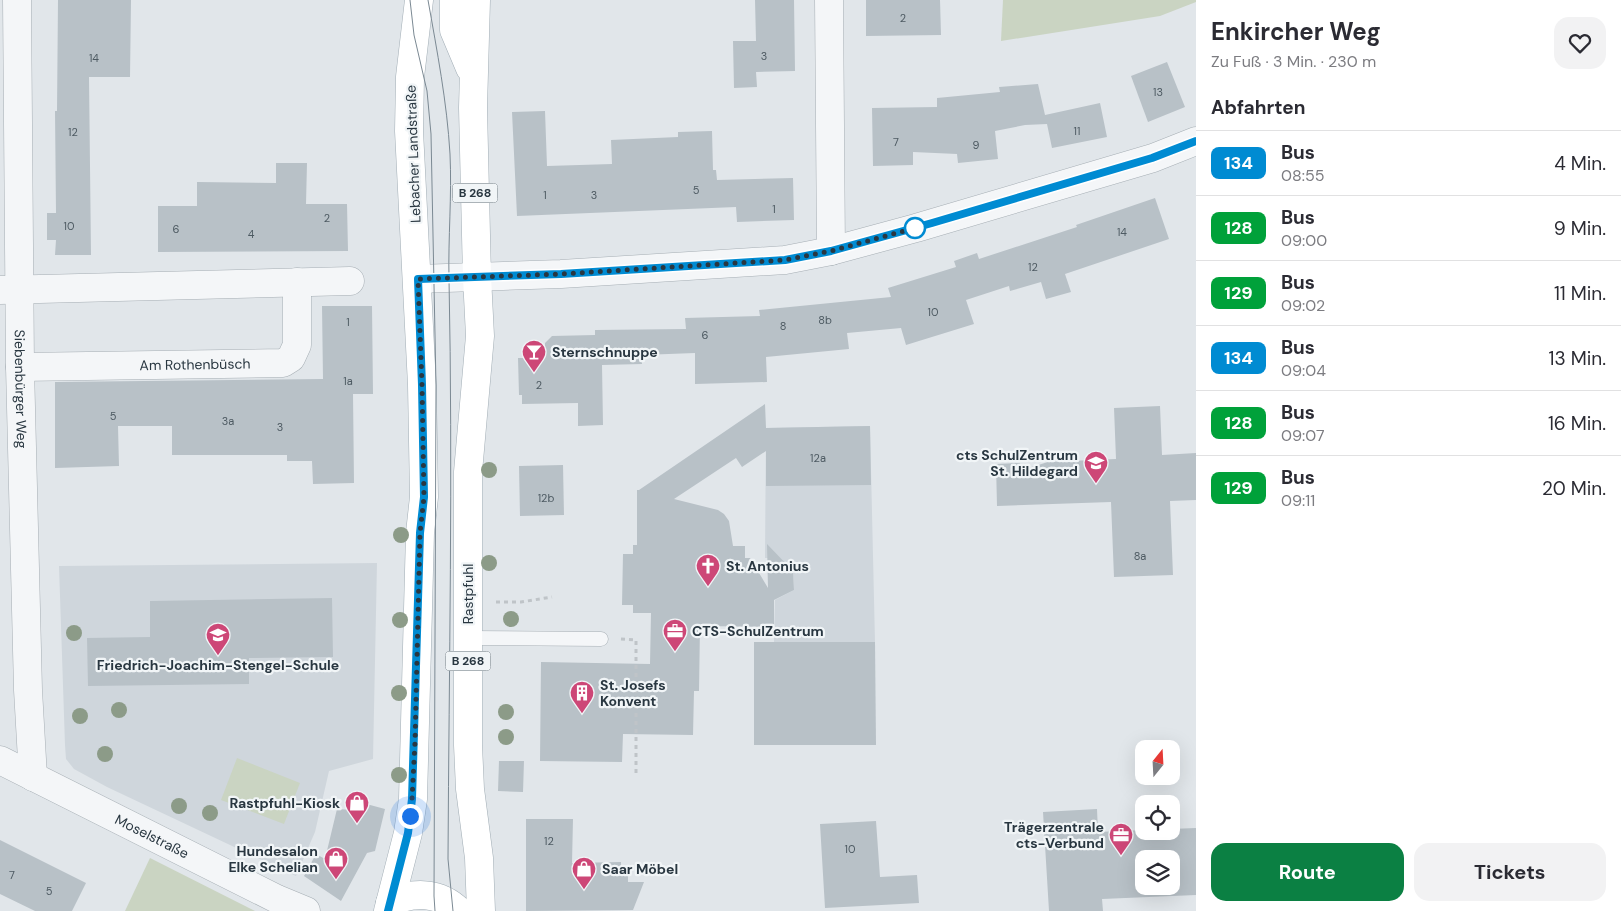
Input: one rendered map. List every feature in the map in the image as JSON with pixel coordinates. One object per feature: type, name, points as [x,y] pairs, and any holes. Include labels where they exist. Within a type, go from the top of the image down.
[{"type":"main road","name":"Lebacher Landstraße","points":[[418,279],[409,131],[410,77],[419,0]]},
{"type":"main road","name":"B 268","points":[[454,0],[454,30],[474,76]]},
{"type":"main road","name":"B 268","points":[[476,0],[473,108],[477,278]]},
{"type":"main road","name":"Rastpfuhl","points":[[477,278],[480,348],[468,472],[468,745],[470,789],[479,858],[481,911]]},
{"type":"main road","points":[[389,907],[408,833],[413,789],[420,533],[424,497],[418,279]]},
{"type":"main road","points":[[389,907],[402,897],[417,894],[434,896],[452,905],[459,911]]},
{"type":"street","name":"Siebenbürger Weg","points":[[17,0],[10,290],[20,367],[28,690],[33,777]]},
{"type":"street","points":[[830,0],[831,251]]},
{"type":"street","points":[[418,279],[561,274],[785,260],[831,251],[952,218],[1143,160],[1196,140]]},
{"type":"street","points":[[10,290],[350,281]]},
{"type":"street","name":"Am Rothenbüsch","points":[[20,367],[283,364],[291,358],[297,345],[297,282]]},
{"type":"street","name":"Moselstraße","points":[[0,760],[276,899],[306,911]]},
{"type":"lane","points":[[468,638],[601,639]]},
{"type":"path","points":[[501,602],[521,602],[552,597]]},
{"type":"path","points":[[601,639],[636,640],[636,776]]},
{"type":"shaded area","points":[[870,426],[875,642],[774,642],[775,600],[794,590],[793,571],[780,558],[765,558],[766,428]]},
{"type":"shaded area","name":"Friedrich-Joachim-Stengel-Schule","points":[[377,563],[373,759],[329,771],[315,832],[296,876],[107,787],[74,769],[66,759],[59,566]]},
{"type":"green space","points":[[1003,0],[1196,0],[1196,2],[1160,16],[1001,41]]},
{"type":"green space","points":[[237,758],[300,783],[284,824],[221,800]]},
{"type":"green space","points":[[150,858],[255,911],[125,911]]},
{"type":"building","points":[[58,0],[131,0],[130,77],[89,77],[91,255],[55,255],[56,240],[47,240],[47,213],[56,213],[55,111],[57,111]]},
{"type":"building","points":[[755,0],[794,0],[795,71],[756,72],[757,87],[734,88],[733,41],[756,41]]},
{"type":"building","points":[[866,0],[940,0],[941,35],[866,36]]},
{"type":"building","points":[[1167,62],[1185,107],[1148,122],[1131,76]]},
{"type":"building","points":[[1038,84],[1045,115],[1100,103],[1107,137],[1052,148],[1047,124],[1025,125],[995,131],[998,159],[958,163],[957,154],[913,152],[913,165],[873,166],[872,108],[937,107],[937,98],[1000,92],[999,87]]},
{"type":"building","points":[[545,111],[547,166],[612,164],[611,140],[678,137],[678,132],[712,131],[713,170],[716,170],[717,180],[793,178],[794,220],[737,222],[736,207],[517,216],[512,112]]},
{"type":"building","points":[[276,163],[307,163],[306,204],[347,204],[348,251],[158,252],[158,206],[197,206],[197,182],[276,183]]},
{"type":"building","points":[[1155,198],[1169,239],[1065,274],[1071,292],[1046,299],[1041,282],[1010,291],[1009,286],[966,300],[974,324],[906,345],[901,328],[847,333],[849,349],[766,357],[767,382],[695,384],[695,353],[642,355],[642,364],[602,365],[603,425],[578,426],[578,403],[522,404],[522,395],[519,395],[518,358],[545,358],[545,343],[552,336],[595,335],[595,330],[686,329],[685,318],[760,316],[759,310],[891,297],[888,288],[956,267],[954,261],[977,253],[979,259],[1077,227],[1076,225]]},
{"type":"building","points":[[322,306],[372,306],[373,394],[353,394],[354,483],[313,484],[312,461],[287,461],[287,455],[172,455],[172,426],[118,426],[119,466],[55,468],[55,382],[323,379]]},
{"type":"building","points":[[765,404],[766,428],[870,426],[871,485],[766,486],[766,451],[742,467],[736,458],[674,499],[718,510],[724,514],[729,521],[733,546],[745,546],[745,558],[750,558],[768,588],[767,544],[793,571],[794,590],[774,600],[774,627],[700,626],[699,691],[694,691],[693,735],[623,734],[622,762],[540,761],[541,662],[650,664],[651,613],[633,613],[633,605],[622,605],[623,554],[633,554],[633,545],[637,545],[637,490]]},
{"type":"building","name":"cts SchulZentrum St. Hildegard","points":[[1160,406],[1162,455],[1196,453],[1196,500],[1170,501],[1173,575],[1114,577],[1111,502],[997,506],[996,464],[1020,463],[1022,470],[1048,462],[1116,459],[1114,408]]},
{"type":"building","points":[[563,465],[564,515],[520,516],[519,466]]},
{"type":"building","points":[[332,598],[333,657],[249,658],[249,684],[88,686],[87,638],[150,637],[150,601]]},
{"type":"building","points":[[754,642],[875,642],[876,745],[754,745]]},
{"type":"building","points":[[499,761],[524,761],[523,792],[498,791]]},
{"type":"building","points":[[359,802],[385,809],[375,851],[367,853],[341,901],[304,876],[316,854],[325,859],[337,809],[353,810]]},
{"type":"building","name":"Trägerzentrale cts-Verbund","points":[[1097,809],[1098,832],[1135,830],[1135,840],[1180,840],[1180,829],[1196,828],[1196,895],[1102,899],[1103,911],[1049,911],[1043,812]]},
{"type":"building","name":"Saar Möbel","points":[[526,819],[573,819],[572,863],[621,862],[621,876],[628,876],[628,882],[644,882],[633,910],[526,911]]},
{"type":"building","points":[[876,821],[880,877],[917,875],[919,903],[825,908],[820,824]]},
{"type":"building","points":[[0,840],[86,883],[72,911],[35,911],[0,894]]},
{"type":"tram line","points":[[410,0],[414,35],[427,91],[431,134],[436,386],[435,911]]},
{"type":"tram line","points":[[428,0],[444,96],[449,135],[450,170],[451,497],[448,859],[453,911]]},
{"type":"bus line","name":"134","points":[[388,911],[408,833],[415,742],[420,533],[424,497],[418,279],[561,274],[785,260],[831,251],[932,223],[1152,158],[1196,141]]},
{"type":"place","name":"Sternschnuppe","points":[[534,373]]},
{"type":"place","name":"cts SchulZentrum St. Hildegard","points":[[1096,484]]},
{"type":"place","name":"St. Antonius","points":[[708,587]]},
{"type":"place","name":"CTS-SchulZentrum","points":[[675,652]]},
{"type":"place","name":"Friedrich-Joachim-Stengel-Schule","points":[[218,656]]},
{"type":"place","name":"St. Josefs Konvent","points":[[582,714]]},
{"type":"place","name":"Rastpfuhl-Kiosk","points":[[357,824]]},
{"type":"place","name":"Trägerzentrale cts-Verbund","points":[[1121,856]]},
{"type":"place","name":"Hundesalon Elke Schelian","points":[[336,880]]},
{"type":"place","name":"Saar Möbel","points":[[584,890]]},
{"type":"route","points":[[410,816],[415,742],[420,533],[424,497],[418,279],[561,274],[785,260],[831,251],[915,228]]}]
